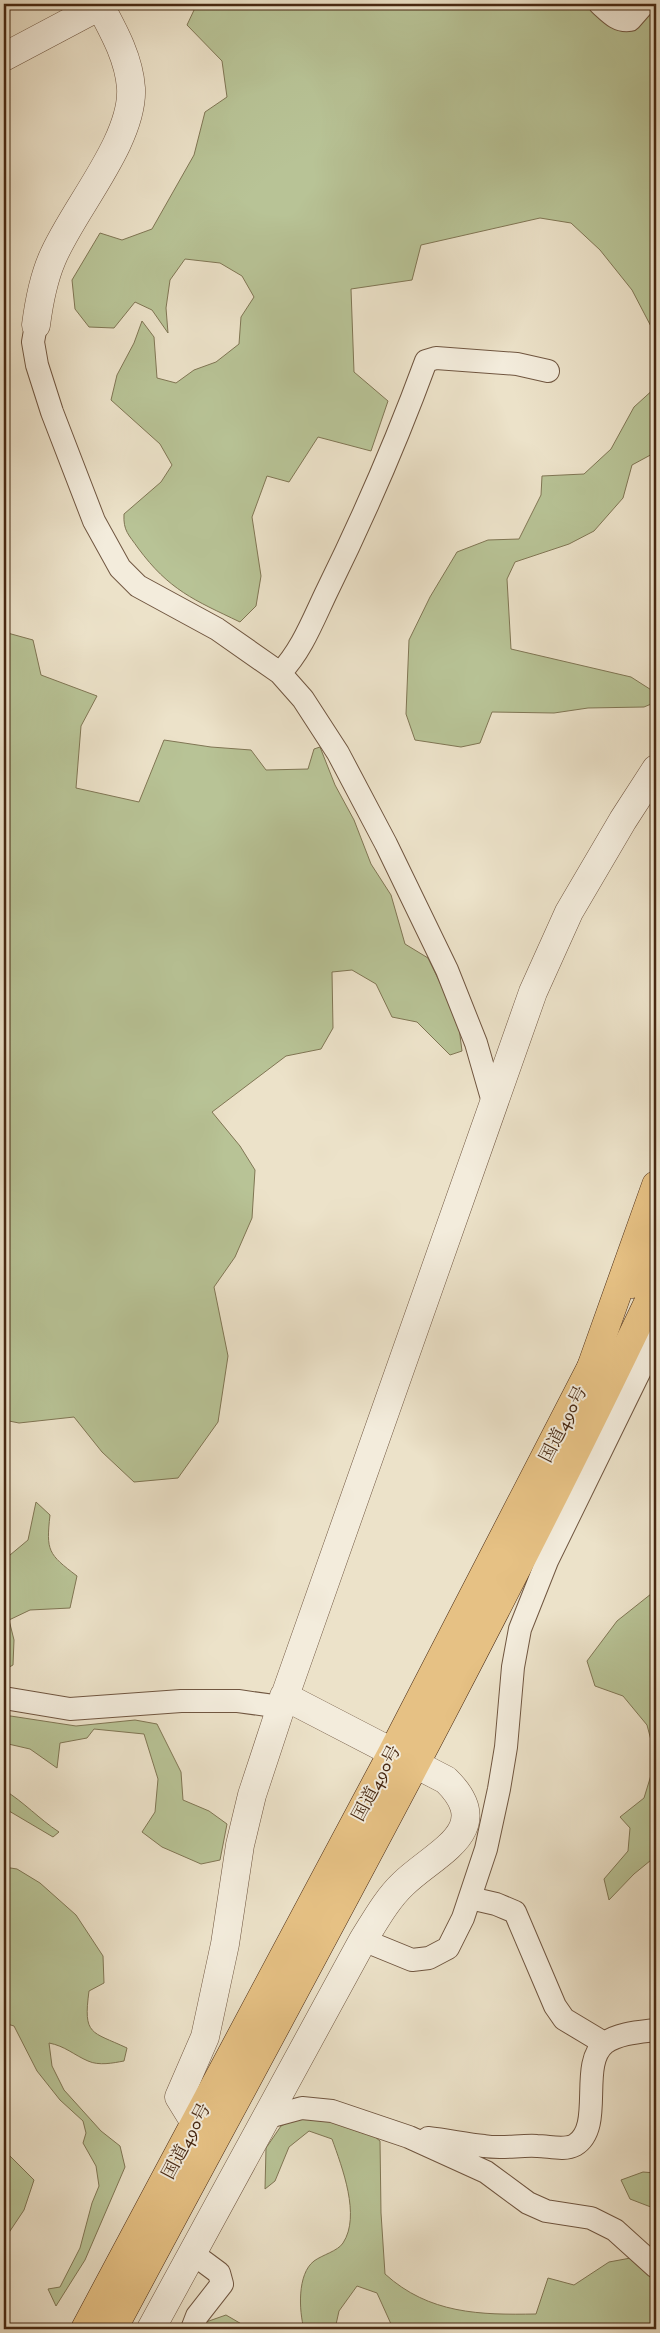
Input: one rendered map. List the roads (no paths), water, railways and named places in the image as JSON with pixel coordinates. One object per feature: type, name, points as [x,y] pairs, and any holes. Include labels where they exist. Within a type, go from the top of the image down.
[{"type":"highway","points":[[589,1373],[656,1185]]},
{"type":"highway","name":"国道490号","points":[[113,2329],[366,1859],[404,1757],[656,1231]]},
{"type":"highway","name":"国道490号","points":[[86,2329],[196,2123],[404,1757],[534,1535],[656,1286]]},
{"type":"street","points":[[4,57],[101,4],[124,55],[131,89],[128,114],[116,142],[52,258],[40,293],[33,342],[37,366],[52,412],[94,521],[120,568],[138,586],[217,629],[280,673],[303,699],[338,753],[386,844],[447,970],[476,1043],[493,1102]]},
{"type":"street","points":[[600,4],[614,17],[623,21],[630,20],[644,4]]},
{"type":"street","points":[[280,673],[294,658],[338,568],[392,452],[426,361],[436,358],[517,364],[548,371]]},
{"type":"street","points":[[196,2123],[179,2097],[205,2037],[225,1944],[240,1846],[252,1795],[283,1702],[533,992],[569,912],[623,820],[656,769]]},
{"type":"street","points":[[363,1940],[412,1960],[429,1958],[448,1948],[463,1918],[486,1849],[499,1790],[506,1747],[513,1667],[520,1629],[547,1561],[656,1338]]},
{"type":"street","points":[[4,1698],[70,1709],[181,1701],[283,1702],[404,1757],[446,1780],[457,1790],[465,1803],[466,1817],[463,1831],[452,1843],[402,1885],[363,1940],[151,2329]]},
{"type":"street","points":[[470,1898],[496,1904],[515,1912],[555,2006],[564,2018],[604,2044]]},
{"type":"street","points":[[409,2137],[452,2140],[500,2147],[521,2145],[561,2148],[574,2146],[583,2138],[587,2124],[594,2064],[598,2051],[604,2044],[616,2036],[656,2030]]},
{"type":"street","points":[[265,2118],[302,2108],[332,2111],[409,2137],[486,2172],[528,2204],[546,2211],[591,2218],[615,2230],[656,2267]]},
{"type":"street","points":[[192,2253],[219,2273],[222,2284],[197,2316],[192,2329]]}]
